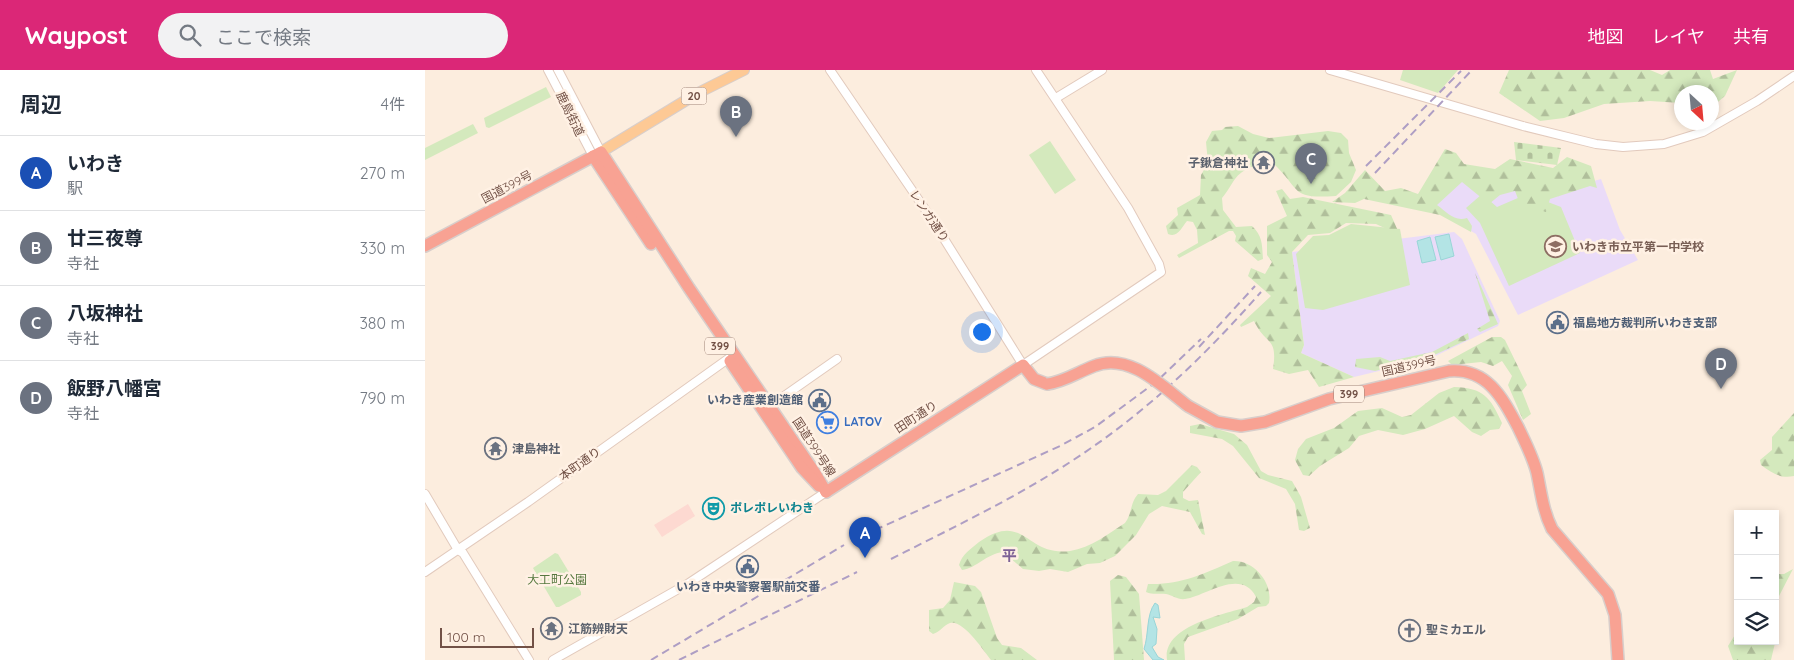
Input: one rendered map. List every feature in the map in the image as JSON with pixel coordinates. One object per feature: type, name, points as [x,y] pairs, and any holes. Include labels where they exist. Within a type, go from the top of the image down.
[{"type":"highway","name":"国道399号","points":[[425,246],[597,154]]},
{"type":"highway","name":"国道399号線","points":[[597,154],[732,357],[802,468],[825,492]]},
{"type":"highway","name":"国道399号線","points":[[732,357],[769,404],[825,492]]},
{"type":"highway","name":"国道399号","points":[[1023,365],[1035,379],[1047,384],[1059,382],[1101,364],[1121,362],[1139,370],[1188,406],[1217,422],[1230,426],[1265,422],[1345,395],[1449,371],[1458,371],[1480,377],[1501,396],[1531,455],[1547,518],[1552,529],[1608,594],[1615,615],[1618,660]]},
{"type":"highway","name":"田町通り","points":[[825,492],[1023,365]]},
{"type":"main road","name":"20","points":[[597,154],[698,94],[744,70]]},
{"type":"street","name":"鹿島街道","points":[[548,70],[597,154]]},
{"type":"street","name":"鹿島街道","points":[[559,70],[597,154]]},
{"type":"street","name":"レンガ通り","points":[[830,70],[931,218],[1023,365]]},
{"type":"street","points":[[1023,365],[1161,272],[1159,264],[1128,208],[1036,70]]},
{"type":"street","points":[[1056,98],[1102,70]]},
{"type":"street","points":[[1330,70],[1523,126],[1616,147],[1664,144],[1692,137],[1719,125],[1794,76]]},
{"type":"street","name":"本町通り","points":[[425,572],[732,357]]},
{"type":"street","points":[[769,404],[777,401],[837,360]]},
{"type":"street","points":[[553,660],[689,583],[825,492]]},
{"type":"street","points":[[425,494],[458,550],[463,553],[529,660]]},
{"type":"shaded area","name":"いわき市立平第一中学校","points":[[1463,177],[1562,190],[1601,179],[1620,230],[1638,260],[1518,315],[1476,234],[1429,206]]},
{"type":"shaded area","points":[[1454,232],[1462,239],[1500,321],[1498,326],[1429,359],[1354,377],[1301,353],[1304,345],[1292,252]]},
{"type":"shaded area","points":[[688,504],[695,516],[662,537],[654,525]]},
{"type":"green space","points":[[1403,70],[1458,70],[1438,93],[1400,80]]},
{"type":"green space","points":[[1509,70],[1650,70],[1662,75],[1670,70],[1710,70],[1713,79],[1737,70],[1725,96],[1719,101],[1719,85],[1674,85],[1674,103],[1650,101],[1604,104],[1564,118],[1540,121],[1499,93]]},
{"type":"green space","points":[[546,87],[551,97],[489,128],[486,127],[484,118]]},
{"type":"green space","points":[[473,124],[478,133],[425,160],[425,148]]},
{"type":"green space","points":[[1238,126],[1253,134],[1269,138],[1328,131],[1341,133],[1348,140],[1349,153],[1356,170],[1351,182],[1336,196],[1311,196],[1298,191],[1274,164],[1264,164],[1247,169],[1238,175],[1222,198],[1223,210],[1236,227],[1252,226],[1256,230],[1261,241],[1263,259],[1258,261],[1235,241],[1236,236],[1233,231],[1229,231],[1179,258],[1177,255],[1198,243],[1197,230],[1193,222],[1187,221],[1179,232],[1171,235],[1168,234],[1166,226],[1178,215],[1177,208],[1200,195],[1201,175],[1208,163],[1206,142],[1212,131]]},
{"type":"green space","points":[[1050,141],[1076,180],[1055,194],[1029,155]]},
{"type":"green space","points":[[1514,142],[1561,148],[1557,165],[1516,160]]},
{"type":"green space","points":[[1445,149],[1456,153],[1464,164],[1495,169],[1510,159],[1553,168],[1567,157],[1591,166],[1597,188],[1590,186],[1550,199],[1546,212],[1520,204],[1515,191],[1500,195],[1489,204],[1462,182],[1437,205],[1458,219],[1467,218],[1472,226],[1471,232],[1440,215],[1364,199],[1355,203],[1332,202],[1345,193],[1365,170],[1385,191],[1401,188],[1418,194]]},
{"type":"green space","points":[[1282,189],[1290,199],[1303,197],[1391,215],[1398,231],[1393,232],[1376,224],[1346,223],[1330,233],[1308,235],[1292,252],[1304,345],[1301,353],[1354,377],[1319,387],[1308,370],[1289,374],[1273,369],[1274,351],[1270,342],[1258,329],[1254,321],[1241,327],[1240,325],[1271,296],[1248,276],[1251,268],[1265,274],[1272,262],[1267,255],[1267,226],[1287,216],[1276,191]]},
{"type":"green space","name":"いわき市立平第一中学校","points":[[1482,194],[1497,207],[1527,194],[1561,207],[1580,253],[1509,286],[1480,223],[1466,208]]},
{"type":"green space","points":[[1351,224],[1400,229],[1410,285],[1323,310],[1305,308],[1296,254],[1313,236],[1329,235]]},
{"type":"green space","points":[[1475,273],[1498,324],[1480,332],[1477,329],[1490,321]]},
{"type":"green space","points":[[1468,333],[1469,339],[1430,357],[1375,371],[1355,367],[1356,359],[1380,357],[1390,361],[1432,352]]},
{"type":"green space","points":[[1492,337],[1501,337],[1505,340],[1527,385],[1522,391],[1531,414],[1523,420],[1508,385],[1512,376],[1502,361],[1493,366],[1481,362],[1452,365],[1448,361]]},
{"type":"green space","points":[[1454,387],[1472,389],[1485,396],[1494,407],[1502,423],[1499,429],[1490,430],[1481,436],[1472,432],[1454,416],[1425,429],[1403,435],[1378,430],[1359,436],[1349,448],[1320,466],[1309,476],[1303,475],[1295,460],[1298,449],[1306,439],[1334,428],[1358,411],[1382,408],[1402,417],[1411,415],[1439,393]]},
{"type":"green space","points":[[1794,413],[1794,476],[1780,476],[1761,465],[1760,460],[1772,450],[1772,437]]},
{"type":"green space","points":[[1200,424],[1234,434],[1247,445],[1261,471],[1268,475],[1292,481],[1301,497],[1310,528],[1304,531],[1299,530],[1295,504],[1286,489],[1259,478],[1233,446],[1222,439],[1190,433],[1190,426]]},
{"type":"green space","points":[[1192,465],[1201,472],[1183,492],[1183,498],[1189,501],[1198,500],[1205,535],[1202,534],[1190,512],[1162,506],[1149,514],[1136,535],[1115,556],[1100,563],[1087,564],[1068,572],[1050,569],[1039,571],[1023,569],[1003,552],[992,555],[967,569],[962,570],[959,565],[970,549],[979,542],[994,533],[1006,531],[1016,532],[1043,548],[1055,551],[1070,551],[1085,547],[1125,523],[1138,494],[1158,495],[1166,491]]},
{"type":"green space","name":"大工町公園","points":[[555,553],[558,554],[581,592],[581,595],[559,607],[556,607],[533,568]]},
{"type":"green space","points":[[1233,561],[1248,564],[1260,574],[1268,588],[1269,603],[1238,619],[1188,637],[1184,644],[1185,660],[1167,660],[1168,648],[1174,638],[1184,630],[1209,618],[1247,607],[1254,602],[1256,597],[1249,588],[1241,584],[1222,586],[1182,599],[1166,594],[1146,592],[1148,584],[1181,581]]},
{"type":"green space","points":[[1793,569],[1779,596],[1779,574],[1784,574]]},
{"type":"green space","points":[[1118,575],[1126,577],[1139,594],[1144,660],[1114,660],[1110,581]]},
{"type":"green space","points":[[954,582],[975,586],[981,592],[997,638],[1002,645],[1021,648],[1037,660],[991,660],[973,637],[955,623],[948,624],[933,634],[929,631],[929,610],[943,608],[950,600]]},
{"type":"green space","points":[[1734,636],[1734,645],[1775,645],[1771,660],[1733,660],[1728,646]]},
{"type":"water","points":[[1449,234],[1454,256],[1441,260],[1435,237]]},
{"type":"water","points":[[1430,237],[1436,260],[1422,263],[1417,241]]},
{"type":"water","points":[[1155,603],[1158,605],[1160,618],[1153,617],[1157,629],[1156,644],[1152,647],[1158,657],[1164,660],[1153,660],[1144,649],[1150,613]]},
{"type":"railway","points":[[1375,173],[1472,70]]},
{"type":"railway","points":[[1366,166],[1461,71]]},
{"type":"railway","points":[[1199,347],[1255,286]]},
{"type":"railway","points":[[891,559],[1020,492],[1094,446],[1139,412],[1182,374],[1223,334],[1261,292]]},
{"type":"railway","points":[[875,530],[1060,446],[1095,427],[1156,382],[1201,339]]},
{"type":"railway","points":[[651,660],[844,545]]},
{"type":"railway","points":[[679,660],[857,572]]},
{"type":"place","name":"廿三夜尊","points":[[736,137]]},
{"type":"place","name":"子鍬倉神社","points":[[1264,163]]},
{"type":"place","name":"八坂神社","points":[[1311,184]]},
{"type":"place","name":"いわき市立平第一中学校","points":[[1556,247]]},
{"type":"place","name":"福島地方裁判所いわき支部","points":[[1557,323]]},
{"type":"place","name":"飯野八幡宮","points":[[1721,389]]},
{"type":"place","name":"いわき産業創造館","points":[[819,400]]},
{"type":"place","name":"LATOV","points":[[828,422]]},
{"type":"place","name":"津島神社","points":[[496,449]]},
{"type":"place","name":"ポレポレいわき","points":[[714,508]]},
{"type":"place","name":"いわき","points":[[865,558]]},
{"type":"place","name":"いわき中央警察署駅前交番","points":[[748,566]]},
{"type":"place","name":"江筋辨財天","points":[[552,629]]},
{"type":"place","name":"聖ミカエル","points":[[1410,630]]},
{"type":"district","name":"平","points":[[1009,556]]}]
